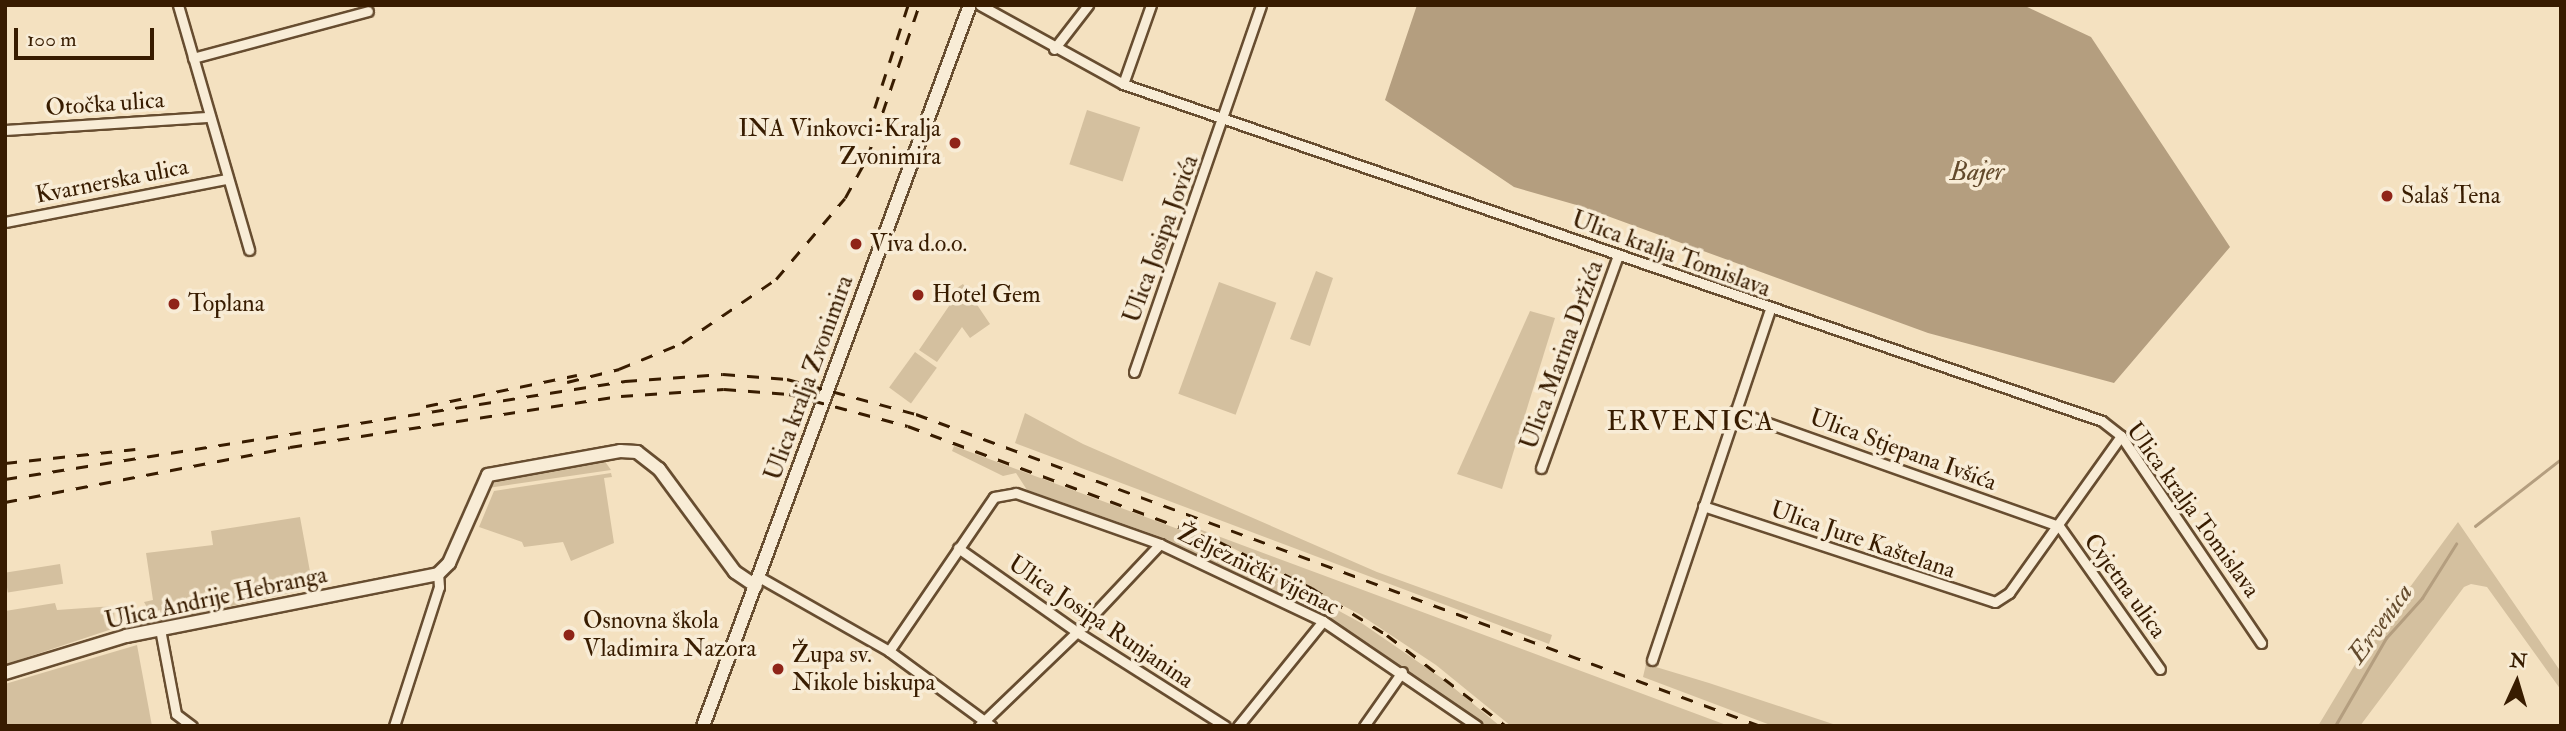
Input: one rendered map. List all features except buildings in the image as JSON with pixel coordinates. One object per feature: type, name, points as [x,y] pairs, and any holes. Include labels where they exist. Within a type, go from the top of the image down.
[{"type":"main road","name":"Ulica kralja Zvonimira","points":[[703,726],[970,5]]},
{"type":"main road","points":[[438,574],[449,563],[488,475],[509,468],[637,452],[659,468],[735,572],[757,581]]},
{"type":"main road","name":"Ulica Andrije Hebranga","points":[[5,673],[160,629],[438,574]]},
{"type":"street","name":"Kvarnerska ulica","points":[[178,5],[207,117],[248,250]]},
{"type":"street","name":"Ulica kralja Tomislava","points":[[980,5],[1054,49],[1124,84],[1770,310],[2102,421],[2121,436],[2261,643]]},
{"type":"street","points":[[1054,49],[1088,5]]},
{"type":"street","points":[[1124,84],[1150,5]]},
{"type":"street","name":"Ulica Josipa Jovića","points":[[1134,372],[1224,120],[1261,5]]},
{"type":"street","points":[[192,58],[368,11]]},
{"type":"street","name":"Otočka ulica","points":[[5,130],[207,117]]},
{"type":"street","name":"Kvarnerska ulica","points":[[5,222],[227,179]]},
{"type":"street","name":"Ulica Marina Držića","points":[[1541,468],[1618,255]]},
{"type":"street","points":[[1652,660],[1770,310]]},
{"type":"street","name":"Ulica Stjepana Ivšića","points":[[1734,411],[2059,526]]},
{"type":"street","name":"Cvjetna ulica","points":[[2009,593],[2121,436]]},
{"type":"street","name":"Željeznički vijenac","points":[[958,548],[1001,492],[1027,495],[1160,544],[1323,621],[1402,672],[1476,726]]},
{"type":"street","name":"Ulica Jure Kaštelana","points":[[1703,506],[1986,602],[2009,593]]},
{"type":"street","name":"Cvjetna ulica","points":[[2059,526],[2160,668]]},
{"type":"street","points":[[757,581],[889,651],[984,724],[1077,632],[1160,544]]},
{"type":"street","points":[[889,651],[958,548]]},
{"type":"street","name":"Ulica Josipa Runjanina","points":[[958,548],[1077,632],[1225,726]]},
{"type":"street","points":[[394,726],[439,587],[438,574]]},
{"type":"street","points":[[1238,726],[1323,621]]},
{"type":"street","points":[[160,629],[176,714],[192,726]]},
{"type":"street","points":[[1364,726],[1402,672]]},
{"type":"shaded area","points":[[1087,110],[1140,127],[1123,182],[1069,164]]},
{"type":"shaded area","points":[[1316,271],[1333,278],[1310,346],[1290,339]]},
{"type":"shaded area","points":[[1219,282],[1276,303],[1236,415],[1178,394]]},
{"type":"shaded area","points":[[963,284],[990,324],[970,338],[962,327],[937,362],[919,350],[949,306],[943,297]]},
{"type":"shaded area","points":[[1530,311],[1555,318],[1502,489],[1457,474]]},
{"type":"shaded area","points":[[915,352],[937,368],[911,403],[889,388]]},
{"type":"shaded area","points":[[1025,413],[1083,444],[1377,572],[1552,635],[1549,644],[1015,443]]},
{"type":"shaded area","points":[[954,446],[1213,542],[1363,624],[1443,679],[1500,726],[1484,726],[1371,645],[1278,594],[1164,538],[1027,490],[1016,473],[1003,476],[952,451]]},
{"type":"shaded area","points":[[604,460],[611,470],[488,488],[501,478]]},
{"type":"shaded area","points":[[611,473],[612,477],[604,478],[614,543],[571,561],[563,542],[524,547],[522,542],[479,527],[494,491]]},
{"type":"shaded area","points":[[300,517],[313,588],[132,628],[131,620],[152,616],[144,602],[153,600],[146,553],[213,545],[211,531]]},
{"type":"shaded area","points":[[2458,522],[2561,672],[2561,690],[2487,587],[2471,584],[2464,587],[2360,726],[2318,726],[2365,648]]},
{"type":"shaded area","points":[[1198,530],[1729,726],[1511,726],[1436,665],[1359,614]]},
{"type":"shaded area","points":[[60,564],[63,584],[8,593],[5,573]]},
{"type":"shaded area","points":[[55,603],[57,610],[114,606],[115,628],[7,664],[5,611]]},
{"type":"shaded area","points":[[137,645],[152,726],[5,726],[5,684]]},
{"type":"shaded area","points":[[1646,664],[1839,726],[1773,726],[1643,677]]},
{"type":"water","name":"Bajer","points":[[1417,5],[2023,5],[2091,37],[2230,247],[2114,383],[1928,333],[1580,206],[1514,187],[1385,100]]},
{"type":"waterway","name":"Ervenica","points":[[2475,526],[2561,459]]},
{"type":"waterway","name":"Ervenica","points":[[2335,726],[2386,638],[2422,598],[2456,544]]},
{"type":"railway","points":[[867,131],[908,5]]},
{"type":"railway","points":[[567,382],[619,369],[682,343],[776,279],[845,198],[867,158],[919,5]]},
{"type":"railway","points":[[5,479],[625,381],[723,374],[787,379],[916,414],[1761,726]]},
{"type":"railway","points":[[426,406],[577,375]]},
{"type":"railway","points":[[5,502],[290,447],[621,396],[724,389],[789,394],[908,426],[1220,542],[1312,588],[1387,635],[1506,726]]},
{"type":"railway","points":[[5,463],[135,449]]},
{"type":"place","name":"INA Vinkovci-Kralja Zvonimira","points":[[955,143]]},
{"type":"place","name":"Salaš Tena","points":[[2387,196]]},
{"type":"place","name":"Viva d.o.o.","points":[[856,244]]},
{"type":"place","name":"Hotel Gem","points":[[918,295]]},
{"type":"place","name":"Toplana","points":[[174,304]]},
{"type":"place","name":"Osnovna škola Vladimira Nazora","points":[[569,635]]},
{"type":"place","name":"Župa sv. Nikole biskupa","points":[[778,669]]},
{"type":"district","name":"ERVENICA","points":[[1691,422]]}]
